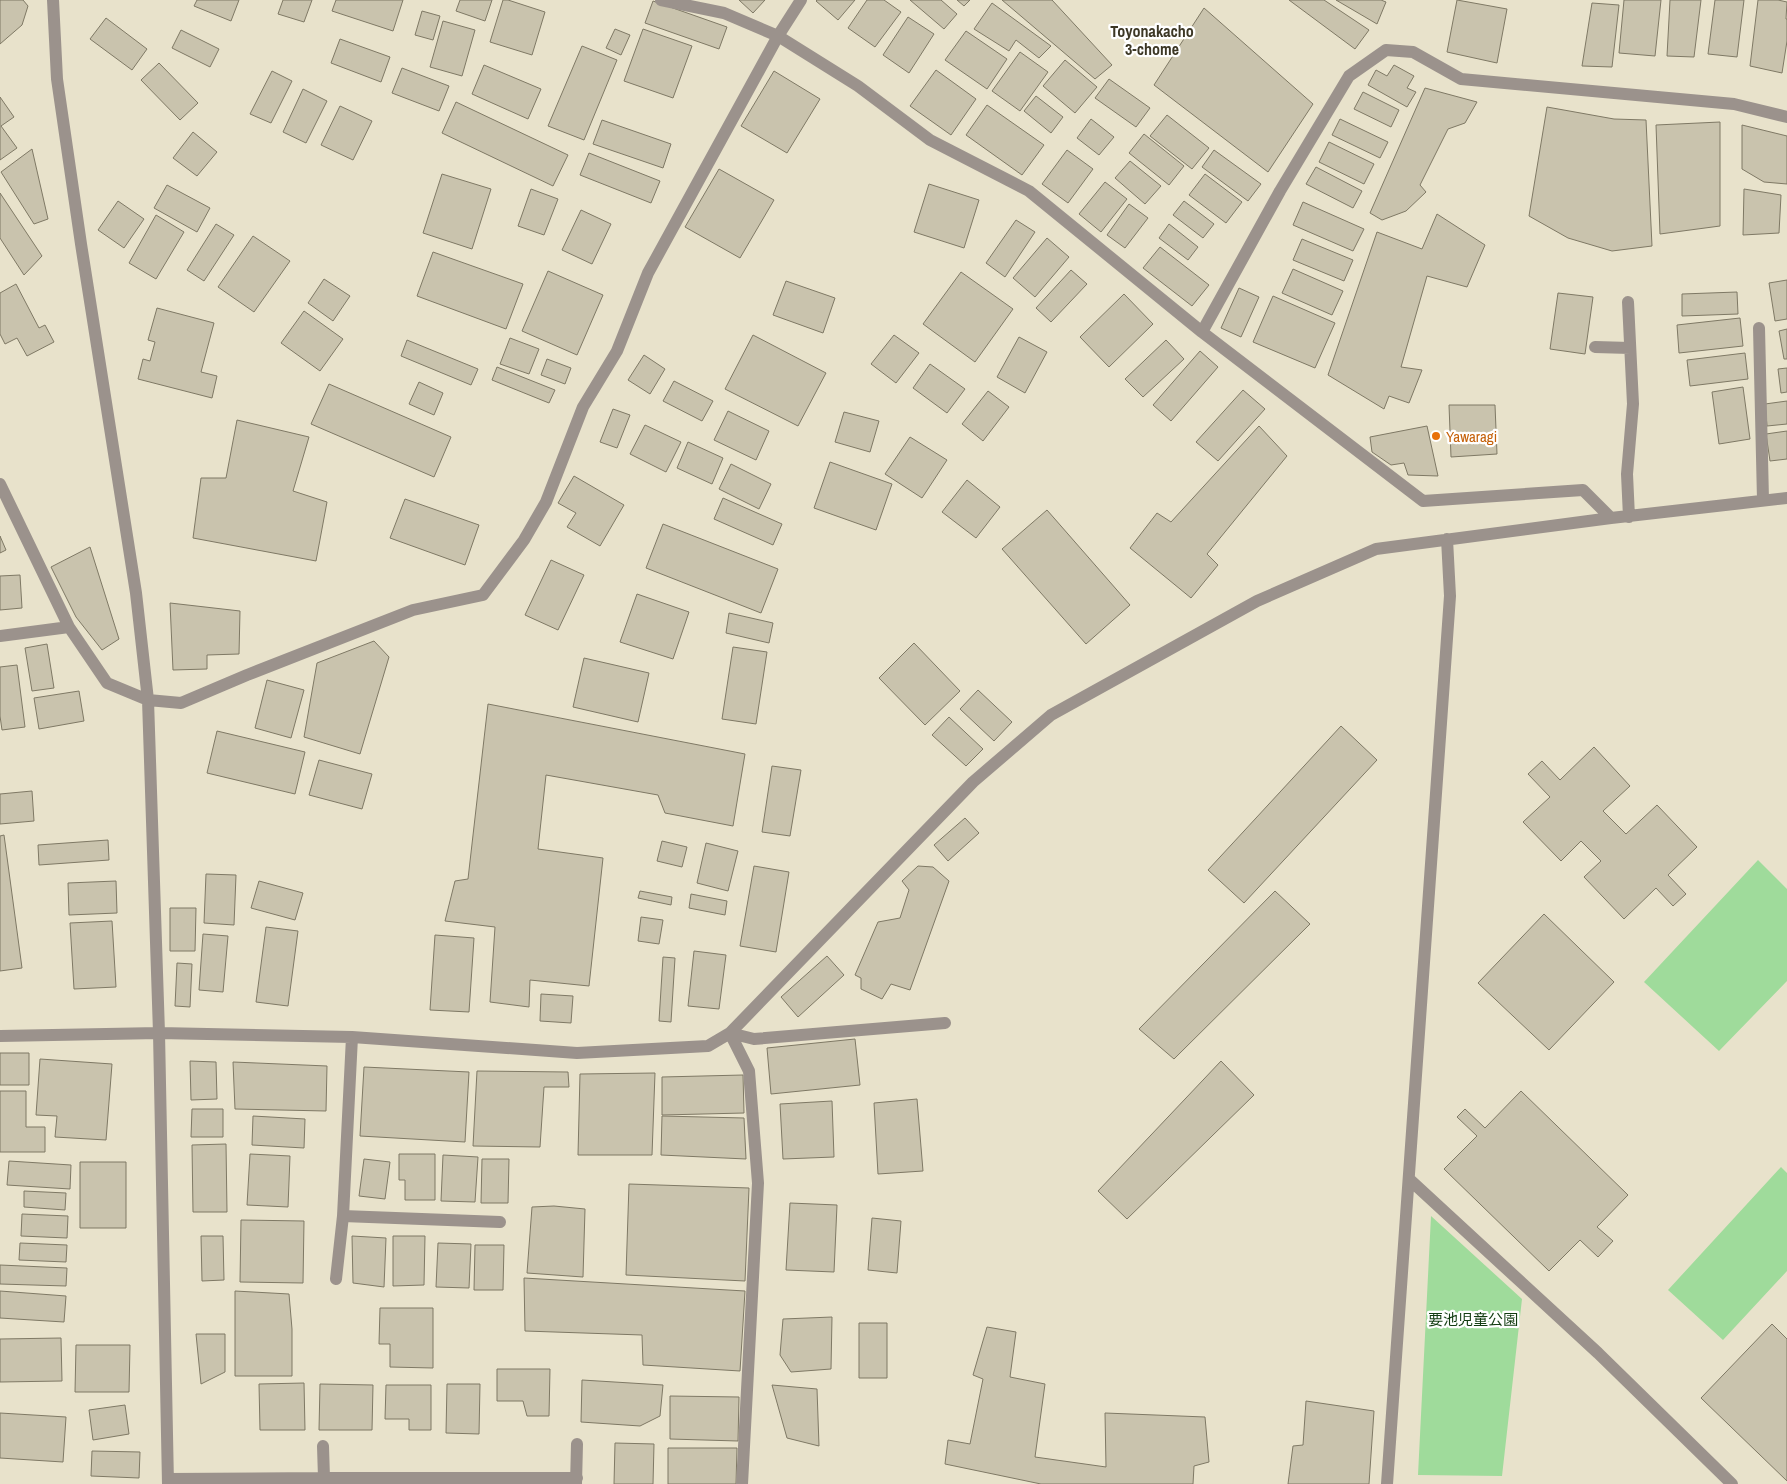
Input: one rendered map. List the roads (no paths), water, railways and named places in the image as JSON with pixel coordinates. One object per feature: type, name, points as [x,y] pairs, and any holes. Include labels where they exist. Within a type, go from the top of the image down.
[{"type":"street","points":[[52,0],[57,79],[136,593],[148,700],[159,1033],[168,1482],[324,1478],[577,1481],[577,1444]]},
{"type":"street","points":[[661,0],[724,13],[778,36],[858,86],[930,140],[1028,191],[1202,332],[1423,501],[1583,490],[1611,518]]},
{"type":"street","points":[[0,484],[69,627],[107,683],[148,700],[181,703],[246,675],[413,610],[484,595],[524,540],[546,502],[583,407],[617,352],[648,273],[778,36],[801,0]]},
{"type":"street","points":[[1202,332],[1280,191],[1349,76],[1386,50],[1413,52],[1461,79],[1734,104],[1787,117]]},
{"type":"street","points":[[1628,302],[1633,404],[1627,474],[1629,517]]},
{"type":"street","points":[[1759,328],[1763,500]]},
{"type":"street","points":[[1595,346],[1630,348]]},
{"type":"street","points":[[0,1036],[159,1033],[352,1037],[577,1053],[708,1046],[730,1033],[973,782],[1051,715],[1256,601],[1376,549],[1611,518],[1787,498]]},
{"type":"street","points":[[1387,1484],[1450,596],[1447,539]]},
{"type":"street","points":[[0,636],[69,627]]},
{"type":"street","points":[[730,1033],[754,1039],[945,1023]]},
{"type":"street","points":[[730,1033],[749,1071],[758,1183],[742,1484]]},
{"type":"street","points":[[336,1279],[343,1216],[352,1037]]},
{"type":"street","points":[[1409,1179],[1598,1353],[1732,1484]]},
{"type":"street","points":[[343,1216],[500,1222]]},
{"type":"street","points":[[323,1446],[324,1478]]},
{"type":"place","name":"Yawaragi","points":[[1436,436]]},
{"type":"district","name":"Toyonakacho 3-chome","points":[[1152,40]]},
{"type":"park label","name":"要池児童公園","points":[[1473,1319]]}]
